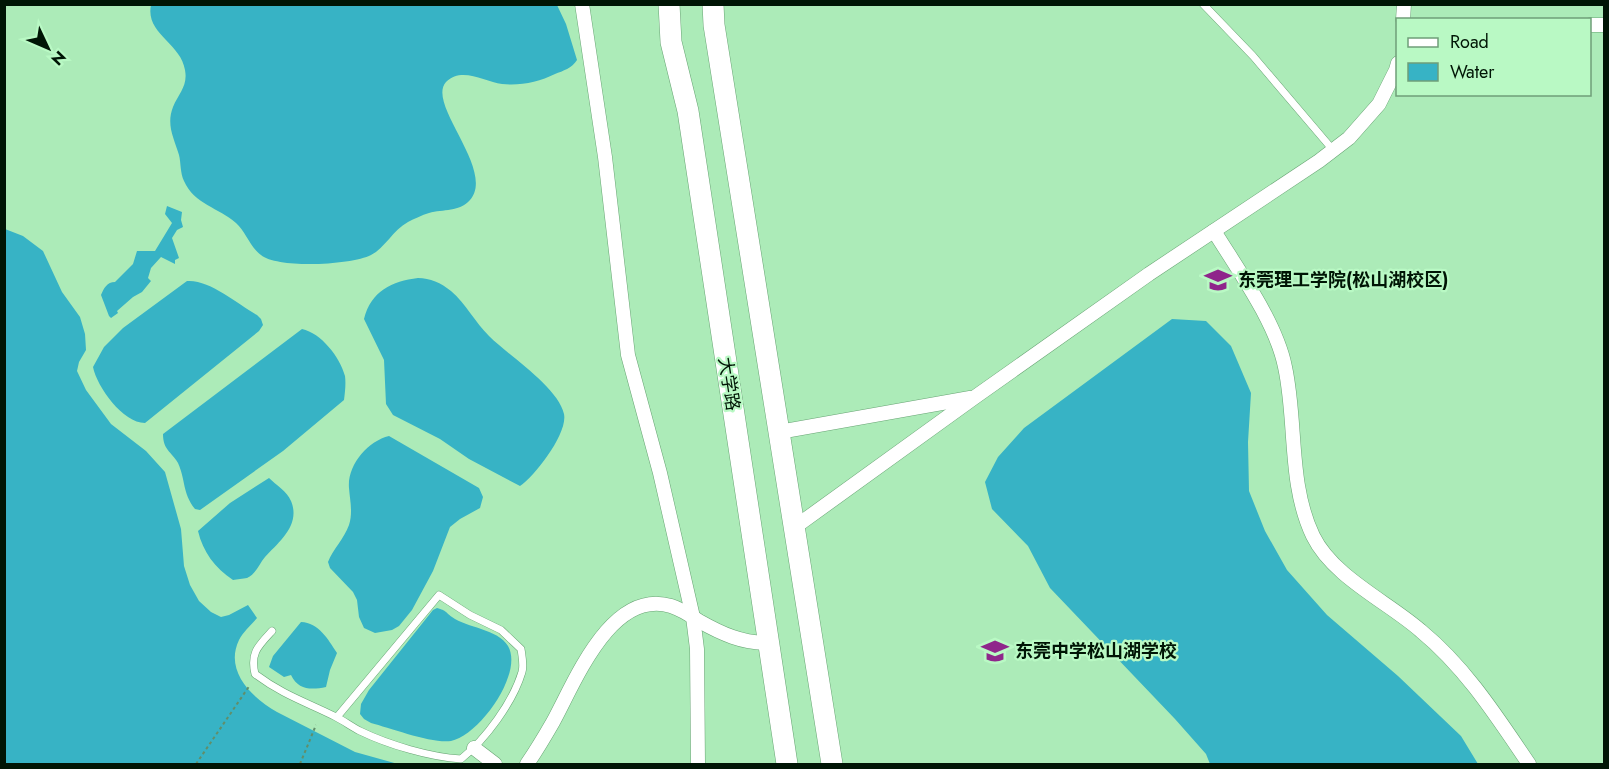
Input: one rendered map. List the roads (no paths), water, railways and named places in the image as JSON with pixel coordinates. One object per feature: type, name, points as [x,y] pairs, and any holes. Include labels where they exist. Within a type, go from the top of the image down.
[{"type":"main road","name":"大学路","points":[[669,4],[671,42],[690,123],[787,765]]},
{"type":"main road","points":[[713,4],[714,25],[832,765]]},
{"type":"street","points":[[582,4],[605,157],[628,355],[660,473],[693,617],[697,649],[698,765]]},
{"type":"street","points":[[795,527],[975,397],[1349,138],[1379,104],[1396,70]]},
{"type":"street","points":[[1214,231],[1269,322],[1285,365],[1299,494],[1313,537],[1335,566],[1421,631],[1459,667],[1493,710],[1529,765]]},
{"type":"street","points":[[779,432],[975,397]]},
{"type":"street","points":[[527,765],[596,644],[624,615],[649,604],[670,606],[731,638],[768,643]]},
{"type":"street","points":[[474,748],[495,765]]},
{"type":"lane","points":[[1203,4],[1253,56],[1333,150]]},
{"type":"lane","points":[[272,631],[255,650],[253,664],[255,674],[290,697],[337,717],[360,731],[430,756],[461,759],[474,748],[495,723],[512,693],[523,669],[521,649],[501,630],[470,615],[439,595],[337,717]]},
{"type":"water","points":[[151,5],[557,5],[566,24],[577,60],[564,70],[522,84],[495,83],[466,75],[452,77],[446,82],[442,92],[445,106],[469,155],[474,172],[476,187],[470,200],[461,207],[429,213],[408,222],[371,255],[332,263],[298,264],[261,255],[236,223],[200,200],[188,189],[182,175],[170,120],[173,107],[184,85],[185,70],[177,53],[153,24]]},
{"type":"water","points":[[167,206],[182,212],[183,227],[177,230],[172,238],[179,258],[175,260],[175,264],[161,257],[151,268],[148,278],[151,281],[142,292],[133,297],[111,318],[101,295],[103,290],[108,284],[115,282],[133,264],[137,251],[155,251],[172,223],[165,214]]},
{"type":"water","points":[[5,229],[23,236],[43,251],[62,292],[80,317],[85,334],[86,350],[77,371],[86,390],[111,424],[146,451],[165,472],[181,529],[184,566],[190,585],[199,601],[211,612],[221,617],[248,605],[257,618],[239,640],[235,651],[235,662],[243,682],[258,699],[277,712],[355,752],[398,764],[5,764]]},
{"type":"water","points":[[418,278],[435,282],[451,291],[489,336],[532,372],[553,393],[560,404],[564,414],[561,432],[542,464],[520,486],[469,459],[440,439],[393,415],[386,404],[384,360],[364,319],[372,301],[384,289]]},
{"type":"water","points":[[187,281],[205,284],[223,293],[257,315],[263,325],[259,331],[145,423],[137,421],[120,411],[105,394],[93,367],[104,347],[123,328]]},
{"type":"water","points":[[1172,319],[1206,321],[1231,346],[1251,393],[1248,442],[1249,491],[1265,531],[1287,570],[1327,615],[1398,676],[1461,736],[1478,764],[1210,764],[1206,754],[1175,719],[1050,588],[1028,546],[992,509],[985,482],[998,457],[1024,428]]},
{"type":"water","points":[[302,329],[323,341],[339,361],[345,376],[344,400],[283,451],[200,510],[195,509],[186,492],[178,463],[164,444],[163,434]]},
{"type":"water","points":[[389,436],[479,488],[483,497],[480,508],[450,527],[433,571],[412,610],[399,626],[392,630],[375,633],[364,628],[353,592],[330,568],[328,562],[349,525],[351,471],[360,455],[374,443]]},
{"type":"water","points":[[269,478],[284,491],[291,501],[293,518],[291,525],[253,574],[247,578],[233,580],[211,559],[198,531],[230,503]]},
{"type":"water","points":[[437,608],[458,621],[490,632],[503,640],[508,646],[511,658],[510,672],[504,687],[486,716],[462,737],[451,741],[434,740],[400,732],[371,723],[360,714],[361,704],[369,690],[433,610]]},
{"type":"water","points":[[301,622],[318,629],[337,653],[326,687],[306,688],[297,684],[291,675],[284,677],[269,667],[273,656]]},
{"type":"place","name":"东莞理工学院(松山湖校区)","points":[[1218,280]]},
{"type":"place","name":"东莞中学松山湖学校","points":[[995,651]]}]
